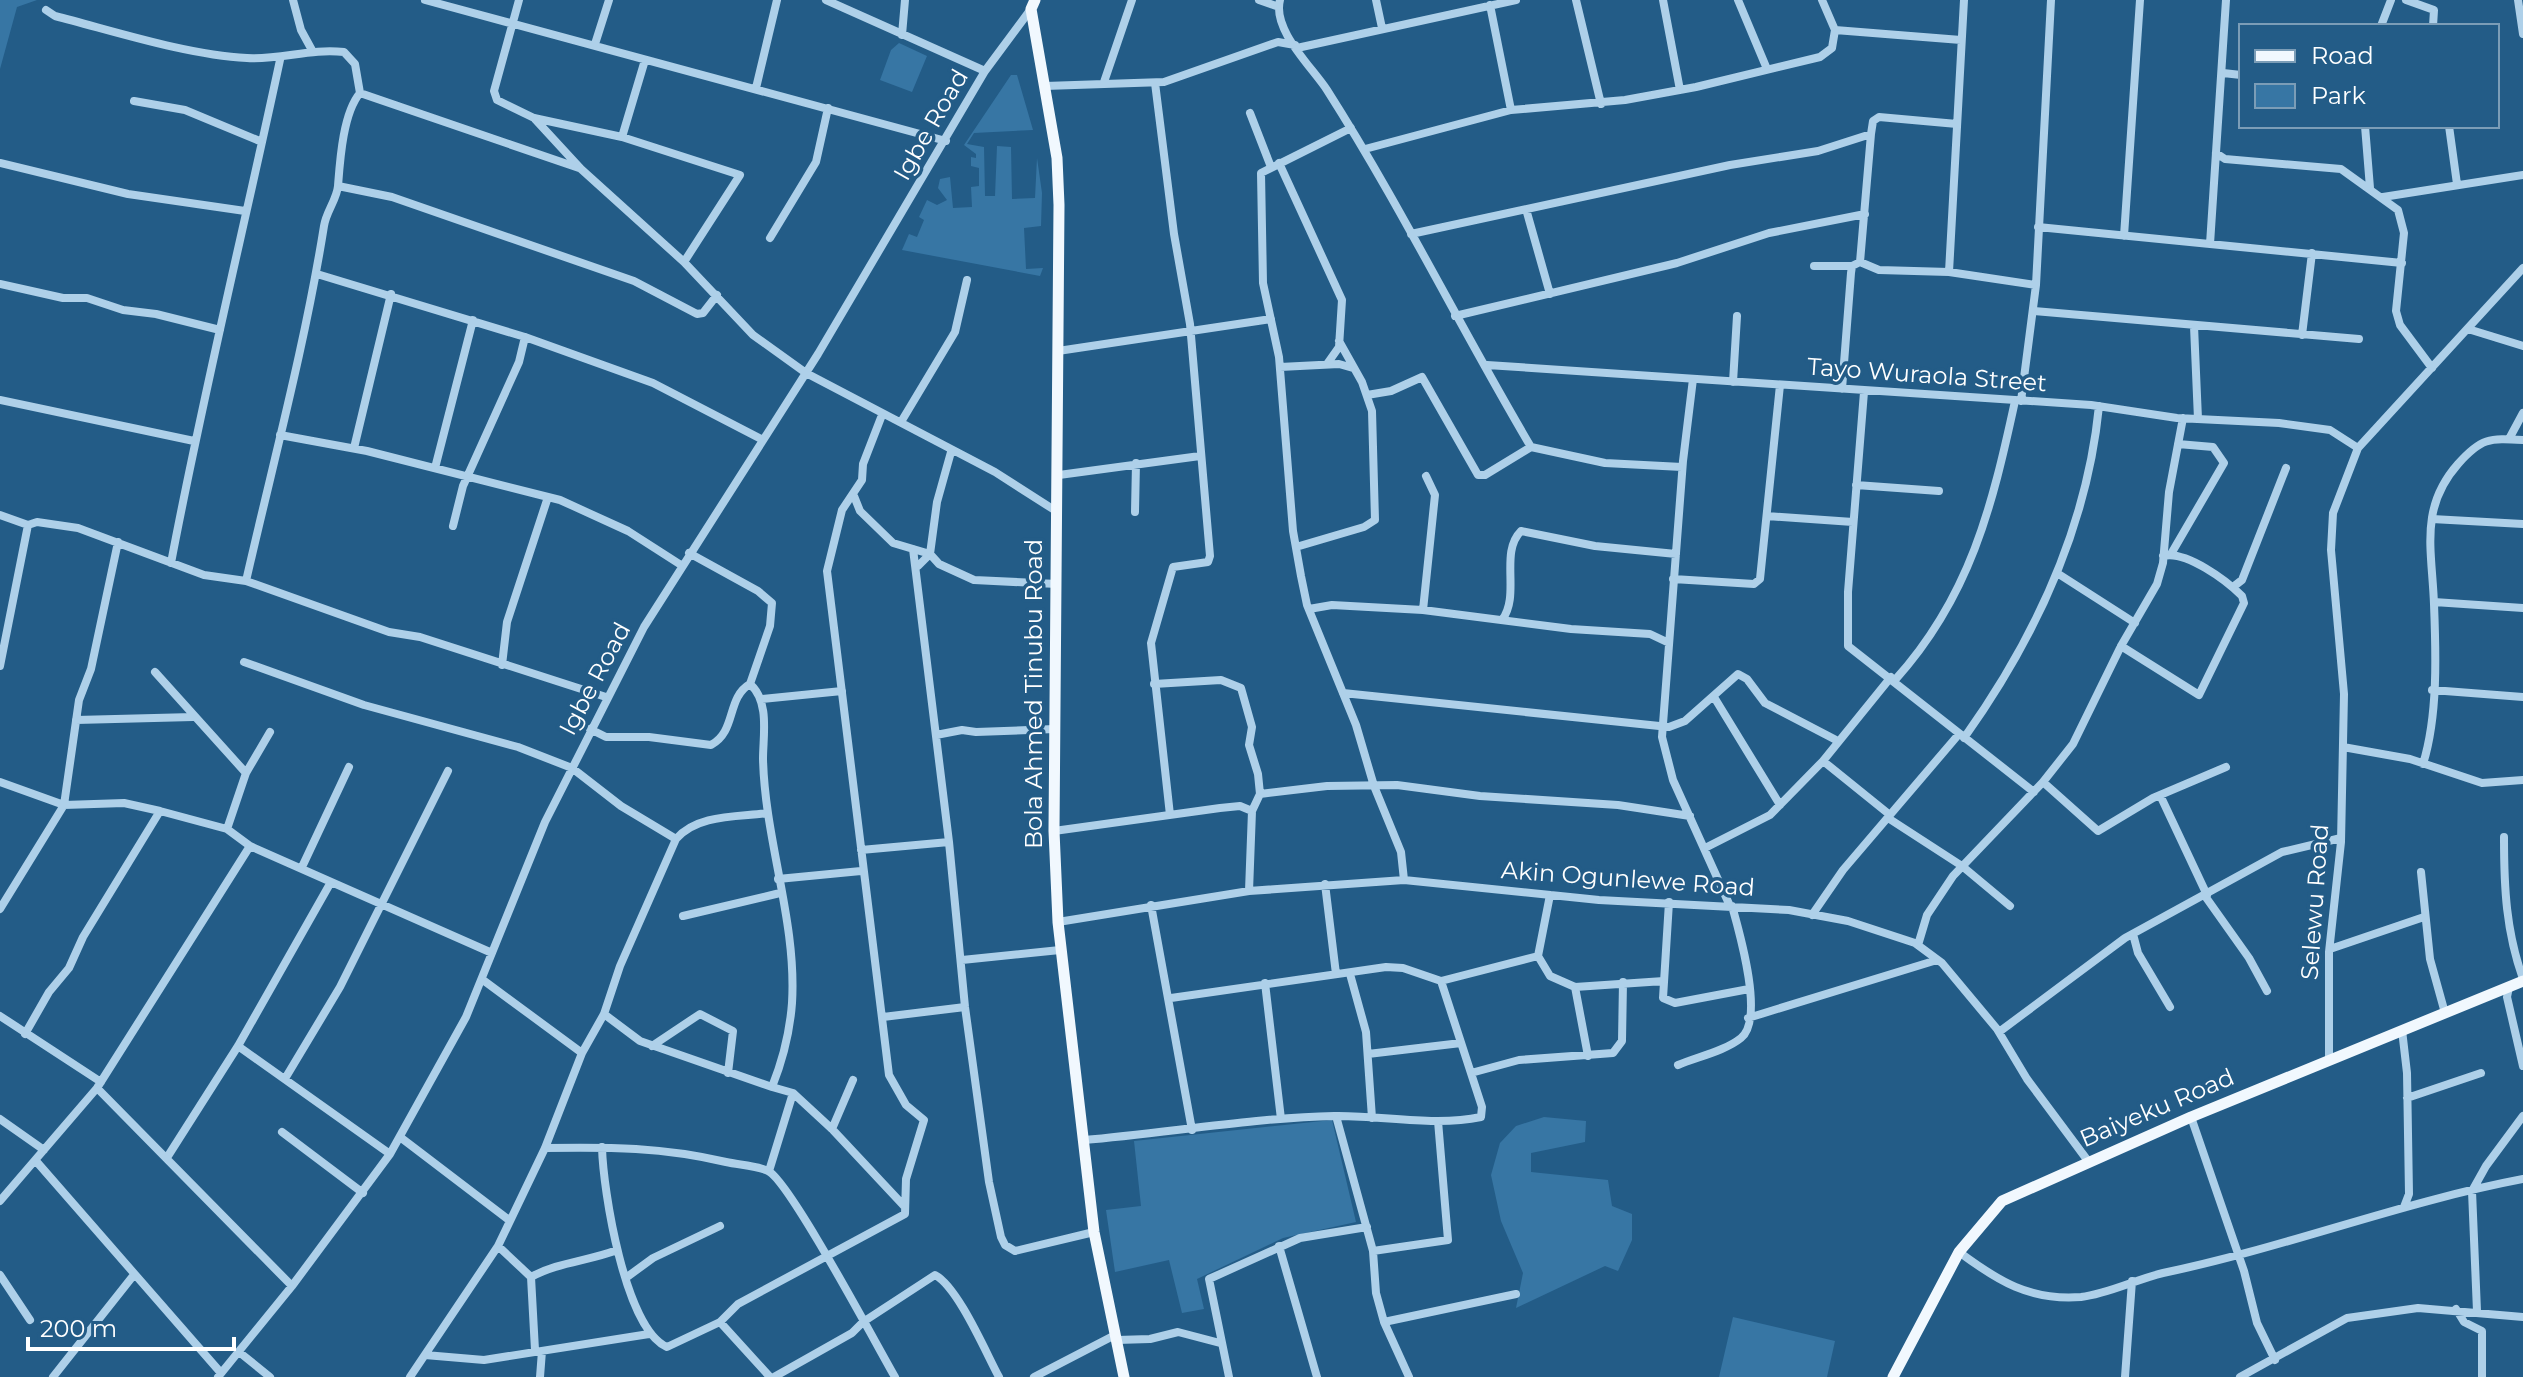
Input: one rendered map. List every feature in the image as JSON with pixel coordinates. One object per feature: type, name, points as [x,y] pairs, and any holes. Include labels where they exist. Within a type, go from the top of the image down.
[{"type":"main road","name":"Bola Ahmed Tinubu Road","points":[[1033,4],[1057,158],[1059,475],[1056,511],[1054,831],[1058,922],[1094,1232],[1124,1377]]},
{"type":"main road","name":"Baiyeku Road","points":[[1893,1377],[1959,1252],[2002,1201],[2191,1117],[2523,980]]},
{"type":"street","points":[[293,0],[301,30],[313,52]]},
{"type":"street","points":[[425,0],[946,141]]},
{"type":"street","points":[[519,0],[494,96],[534,118],[622,137],[740,175],[684,262]]},
{"type":"street","points":[[595,44],[609,0]]},
{"type":"street","points":[[756,88],[777,0]]},
{"type":"street","points":[[826,0],[985,71]]},
{"type":"street","points":[[902,35],[905,0]]},
{"type":"street","points":[[1104,82],[1132,0]]},
{"type":"street","points":[[1259,0],[1280,4],[1285,26],[1296,47],[1365,149],[1455,316],[1487,365],[1531,447]]},
{"type":"street","points":[[1376,0],[1382,28]]},
{"type":"street","points":[[1462,0],[1464,10]]},
{"type":"street","points":[[1045,86],[1155,83],[1278,42],[1296,47],[1516,0]]},
{"type":"street","points":[[1576,0],[1601,104]]},
{"type":"street","points":[[1663,0],[1680,90]]},
{"type":"street","points":[[1738,0],[1767,69]]},
{"type":"street","points":[[1365,149],[1511,110],[1601,104],[1680,90],[1826,55],[1832,48],[1835,30],[1822,0]]},
{"type":"street","points":[[1949,272],[1964,0]]},
{"type":"street","points":[[1705,848],[1754,826],[1780,805],[1927,643],[1966,570],[1991,509],[2018,401],[2034,311],[2051,0]]},
{"type":"street","points":[[2124,236],[2140,0]]},
{"type":"street","points":[[2210,244],[2226,0]]},
{"type":"street","points":[[2382,24],[2391,0]]},
{"type":"street","points":[[2406,0],[2434,10],[2433,24]]},
{"type":"street","points":[[2518,0],[2523,34]]},
{"type":"street","name":"Igbe Road","points":[[220,1375],[292,1286],[390,1154],[466,1017],[545,822],[606,697],[681,565],[806,373],[985,71],[1033,4]]},
{"type":"street","points":[[1490,5],[1511,110]]},
{"type":"street","points":[[46,10],[55,16],[181,47],[242,58],[280,60],[313,52],[344,52],[351,58],[360,93],[349,111],[337,169],[338,186],[325,221],[317,274],[246,581]]},
{"type":"street","points":[[1278,42],[1285,26]]},
{"type":"street","points":[[1835,30],[1961,40]]},
{"type":"street","points":[[171,563],[194,441],[280,60]]},
{"type":"street","points":[[622,137],[645,60]]},
{"type":"street","points":[[2223,73],[2239,75]]},
{"type":"street","points":[[1155,83],[1174,234],[1191,330],[1210,559],[1203,564],[1173,567],[1152,636],[1155,708],[1161,721],[1162,771],[1170,815]]},
{"type":"street","points":[[360,93],[581,169]]},
{"type":"street","points":[[134,101],[185,110],[262,142]]},
{"type":"street","points":[[770,238],[816,162],[828,108]]},
{"type":"street","points":[[1250,113],[1342,300],[1339,341],[1327,364]]},
{"type":"street","points":[[1842,389],[1856,264],[1865,214],[1873,121],[1879,117],[1957,124]]},
{"type":"street","points":[[534,118],[581,169],[684,262],[753,335],[806,373],[882,415],[901,422],[951,452],[995,472],[1056,511]]},
{"type":"street","points":[[1351,128],[1261,173],[1263,283],[1280,367],[1296,547],[1309,609],[1401,852],[1404,880]]},
{"type":"street","points":[[2365,128],[2370,188]]},
{"type":"street","points":[[2449,128],[2457,184]]},
{"type":"street","points":[[1411,234],[1730,165],[1818,151],[1871,134]]},
{"type":"street","points":[[2216,153],[2225,159]]},
{"type":"street","points":[[2214,164],[2225,159],[2341,169],[2398,210],[2402,220],[2402,263],[2395,290],[2396,311],[2407,336],[2432,368]]},
{"type":"street","points":[[0,163],[128,194],[245,211]]},
{"type":"street","points":[[2383,197],[2523,175]]},
{"type":"street","points":[[338,186],[392,197],[634,281],[697,314],[703,313],[717,295]]},
{"type":"street","points":[[1526,209],[1550,294]]},
{"type":"street","points":[[1455,316],[1677,263],[1769,233],[1865,214]]},
{"type":"street","points":[[2038,227],[2402,263]]},
{"type":"street","points":[[2302,335],[2312,253]]},
{"type":"street","points":[[1814,266],[1856,264],[1879,270],[1949,272],[2036,285]]},
{"type":"street","points":[[2358,448],[2523,268]]},
{"type":"street","points":[[317,274],[473,320],[653,383],[763,440]]},
{"type":"street","points":[[901,422],[955,332],[967,280]]},
{"type":"street","points":[[0,284],[63,298],[87,298],[123,310],[156,314],[220,330]]},
{"type":"street","points":[[354,448],[391,294]]},
{"type":"street","points":[[2034,311],[2359,339]]},
{"type":"street","points":[[1733,382],[1737,316]]},
{"type":"street","points":[[1058,351],[1271,319]]},
{"type":"street","points":[[435,468],[473,320]]},
{"type":"street","points":[[2194,326],[2198,419]]},
{"type":"street","points":[[2468,329],[2523,346]]},
{"type":"street","points":[[453,526],[463,486],[471,476],[519,362],[525,337]]},
{"type":"street","points":[[1296,547],[1364,527],[1375,520],[1376,459],[1367,395],[1339,341]]},
{"type":"street","points":[[1280,367],[1327,364],[1354,369]]},
{"type":"street","name":"Tayo Wuraola Street","points":[[1487,365],[2099,406],[2183,418],[2279,423],[2330,430],[2358,448]]},
{"type":"street","points":[[1367,395],[1391,391],[1422,377],[1478,475],[1485,475],[1531,447],[1605,463],[1682,467]]},
{"type":"street","points":[[1678,1065],[1741,1038],[1748,1018],[1749,989],[1748,958],[1731,906],[1673,780],[1662,726],[1682,467],[1693,379]]},
{"type":"street","points":[[1673,579],[1757,583],[1760,579],[1780,385]]},
{"type":"street","points":[[1864,392],[1846,639],[1854,653],[1893,678],[2034,792]]},
{"type":"street","points":[[0,400],[194,441]]},
{"type":"street","points":[[1812,915],[1821,897],[1961,736],[2009,670],[2057,573],[2093,456],[2099,406]]},
{"type":"street","points":[[2509,439],[2523,413]]},
{"type":"street","points":[[602,1147],[611,1234],[649,1334],[663,1346],[672,1346],[720,1322],[738,1304],[901,1218],[905,1208],[906,1179],[924,1120],[906,1105],[889,1075],[861,871],[827,571],[842,510],[854,496],[882,415]]},
{"type":"street","points":[[2167,555],[2169,492],[2183,418]]},
{"type":"street","points":[[280,435],[354,448],[572,504],[628,531],[681,565]]},
{"type":"street","points":[[2423,764],[2428,747],[2432,690],[2432,519],[2441,483],[2475,445],[2485,440],[2523,440]]},
{"type":"street","points":[[1918,945],[1927,915],[1962,866],[2043,782],[2080,733],[2121,646],[2157,584],[2167,555],[2224,463],[2213,447],[2178,444]]},
{"type":"street","name":"Selewu Road","points":[[2329,1060],[2330,949],[2341,838],[2344,694],[2332,538],[2333,513],[2358,448]]},
{"type":"street","points":[[918,566],[930,554],[937,502],[951,452]]},
{"type":"street","points":[[1059,475],[1200,456]]},
{"type":"street","points":[[1135,512],[1136,463]]},
{"type":"street","points":[[2233,587],[2242,580],[2286,468]]},
{"type":"street","points":[[1423,610],[1435,495],[1426,476]]},
{"type":"street","points":[[1856,485],[1939,491]]},
{"type":"street","points":[[854,496],[860,511],[888,540],[930,554],[939,564],[974,580],[1057,584]]},
{"type":"street","points":[[502,665],[507,622],[548,497]]},
{"type":"street","points":[[0,515],[28,525],[34,522],[78,528],[204,575],[246,581],[389,632],[420,637],[606,697]]},
{"type":"street","points":[[1767,516],[1853,522]]},
{"type":"street","points":[[2432,519],[2523,524]]},
{"type":"street","points":[[0,666],[28,525]]},
{"type":"street","points":[[1506,619],[1512,587],[1513,548],[1521,531],[1595,546],[1676,554]]},
{"type":"street","points":[[0,909],[64,805],[76,720],[118,542]]},
{"type":"street","points":[[913,549],[918,566],[915,579],[949,842],[965,1007],[989,1182],[1005,1245],[1021,1250],[1094,1232]]},
{"type":"street","points":[[590,729],[606,737],[649,737],[711,745],[731,724],[736,696],[750,684],[772,618],[771,600],[689,553]]},
{"type":"street","points":[[2121,646],[2199,695],[2244,603],[2233,587],[2167,555]]},
{"type":"street","points":[[2057,573],[2135,623]]},
{"type":"street","points":[[0,601],[11,603]]},
{"type":"street","points":[[2434,602],[2523,608]]},
{"type":"street","points":[[1309,609],[1332,605],[1423,610],[1650,634],[1669,643]]},
{"type":"street","points":[[244,662],[364,705],[518,747],[572,768],[621,806],[676,839]]},
{"type":"street","points":[[155,672],[246,773]]},
{"type":"street","points":[[1343,693],[1675,726],[1685,721],[1738,674],[1765,703],[1838,741]]},
{"type":"street","points":[[1154,684],[1221,680],[1238,684],[1252,727],[1249,745],[1258,774],[1260,794],[1252,811],[1249,891]]},
{"type":"street","points":[[750,684],[762,699],[768,813],[790,950],[792,1002],[772,1087]]},
{"type":"street","points":[[2432,690],[2523,697]]},
{"type":"street","points":[[762,699],[842,691]]},
{"type":"street","points":[[1714,697],[1780,805]]},
{"type":"street","points":[[76,720],[193,717]]},
{"type":"street","points":[[936,735],[962,730],[1055,729]]},
{"type":"street","points":[[227,829],[246,773],[270,732]]},
{"type":"street","points":[[2343,747],[2386,753],[2482,783],[2523,780]]},
{"type":"street","points":[[1823,761],[1889,816],[1962,866],[2010,906]]},
{"type":"street","points":[[302,867],[349,767]]},
{"type":"street","points":[[2043,782],[2098,831],[2160,795],[2226,767]]},
{"type":"street","points":[[286,1077],[340,987],[448,771]]},
{"type":"street","points":[[0,782],[64,805],[124,803],[227,829],[250,846],[492,953]]},
{"type":"street","points":[[1260,794],[1327,786],[1374,786],[1618,805],[1690,816]]},
{"type":"street","points":[[2160,795],[2206,895],[2249,958],[2267,991]]},
{"type":"street","points":[[1054,831],[1236,806],[1252,811]]},
{"type":"street","points":[[25,1034],[49,992],[69,968],[83,937],[160,811]]},
{"type":"street","points":[[410,1377],[498,1246],[545,1148],[582,1053],[604,1014],[620,966],[676,839],[686,827],[699,822],[768,813]]},
{"type":"street","points":[[2504,837],[2503,889],[2512,946],[2523,980]]},
{"type":"street","points":[[1999,1032],[2133,934],[2282,852],[2341,838]]},
{"type":"street","points":[[861,850],[949,842]]},
{"type":"street","points":[[0,1201],[99,1085],[250,846]]},
{"type":"street","points":[[778,879],[861,871]]},
{"type":"street","points":[[2421,872],[2424,917],[2445,1013]]},
{"type":"street","name":"Akin Ogunlewe Road","points":[[1058,922],[1249,891],[1404,880],[1550,895],[1731,906],[1848,921],[1918,945],[1937,960],[1999,1032],[2027,1079],[2088,1161]]},
{"type":"street","points":[[168,1156],[238,1046],[331,882]]},
{"type":"street","points":[[1325,884],[1336,974]]},
{"type":"street","points":[[683,916],[780,893]]},
{"type":"street","points":[[1550,895],[1538,956],[1550,976],[1575,987],[1664,981]]},
{"type":"street","points":[[1669,902],[1663,998],[1675,1003],[1749,989]]},
{"type":"street","points":[[1151,905],[1171,998],[1192,1130]]},
{"type":"street","points":[[2330,949],[2424,917]]},
{"type":"street","points":[[2133,934],[2138,953],[2170,1007]]},
{"type":"street","points":[[962,960],[1060,950]]},
{"type":"street","points":[[1171,998],[1386,967],[1403,968],[1441,981],[1538,956]]},
{"type":"street","points":[[1748,1018],[1937,960]]},
{"type":"street","points":[[1350,974],[1364,1023],[1372,1118]]},
{"type":"street","points":[[483,980],[582,1053]]},
{"type":"street","points":[[1084,1140],[1281,1119],[1336,1116],[1438,1121],[1481,1117],[1482,1107],[1441,981]]},
{"type":"street","points":[[1471,1073],[1519,1060],[1613,1053],[1622,1041],[1623,982]]},
{"type":"street","points":[[1265,983],[1281,1119]]},
{"type":"street","points":[[1575,987],[1588,1056]]},
{"type":"street","points":[[2509,987],[2507,997],[2523,1066]]},
{"type":"street","points":[[883,1017],[965,1007]]},
{"type":"street","points":[[604,1014],[652,1046],[793,1093],[832,1129],[905,1208]]},
{"type":"street","points":[[652,1046],[700,1014],[733,1031],[728,1073]]},
{"type":"street","points":[[0,1016],[99,1085],[168,1156],[197,1192],[292,1286]]},
{"type":"street","points":[[2402,1030],[2409,1194],[2404,1207]]},
{"type":"street","points":[[1368,1054],[1461,1043]]},
{"type":"street","points":[[238,1046],[286,1077],[390,1154]]},
{"type":"street","points":[[2407,1098],[2481,1073]]},
{"type":"street","points":[[832,1129],[853,1080]]},
{"type":"street","points":[[769,1171],[793,1093]]},
{"type":"street","points":[[1336,1116],[1373,1251],[1376,1293],[1384,1322],[1409,1377]]},
{"type":"street","points":[[2477,1311],[2472,1191],[2486,1166],[2523,1116]]},
{"type":"street","points":[[2191,1117],[2238,1254],[2257,1323],[2275,1360]]},
{"type":"street","points":[[0,1119],[44,1150]]},
{"type":"street","points":[[1373,1251],[1448,1240],[1438,1121]]},
{"type":"street","points":[[282,1132],[363,1193]]},
{"type":"street","points":[[400,1137],[509,1220]]},
{"type":"street","points":[[545,1148],[627,1145],[693,1154],[769,1171],[782,1185],[826,1255],[895,1377]]},
{"type":"street","points":[[36,1161],[220,1375]]},
{"type":"street","points":[[1959,1252],[1998,1281],[2025,1291],[2082,1297],[2132,1281],[2197,1269],[2238,1254],[2404,1207],[2523,1179]]},
{"type":"street","points":[[2409,1194],[2418,1204]]},
{"type":"street","points":[[627,1277],[653,1258],[720,1226]]},
{"type":"street","points":[[1229,1377],[1209,1279],[1300,1238],[1367,1227]]},
{"type":"street","points":[[498,1246],[531,1277],[540,1377]]},
{"type":"street","points":[[1279,1246],[1317,1377]]},
{"type":"street","points":[[531,1277],[548,1268],[582,1262],[617,1250]]},
{"type":"street","points":[[0,1275],[30,1320]]},
{"type":"street","points":[[53,1377],[133,1276]]},
{"type":"street","points":[[720,1322],[772,1377],[852,1333],[863,1322],[938,1276],[961,1308],[999,1377]]},
{"type":"street","points":[[2125,1377],[2132,1281]]},
{"type":"street","points":[[1384,1322],[1516,1294]]},
{"type":"street","points":[[2240,1377],[2347,1318],[2418,1308],[2523,1317]]},
{"type":"street","points":[[2456,1309],[2464,1322],[2482,1331],[2482,1377]]},
{"type":"street","points":[[1034,1377],[1116,1338],[1150,1339],[1178,1332],[1220,1343]]},
{"type":"street","points":[[425,1355],[484,1360],[649,1334]]},
{"type":"street","points":[[239,1352],[270,1377]]},
{"type":"green space","points":[[0,0],[37,0],[17,7],[0,69]]},
{"type":"green space","points":[[899,43],[927,56],[912,92],[880,80],[891,50]]},
{"type":"green space","points":[[1011,75],[1017,75],[1033,130],[974,133],[967,144],[984,147],[985,196],[995,196],[997,146],[1011,147],[1012,199],[1035,198],[1037,158],[1042,193],[1041,226],[1024,228],[1026,269],[1043,268],[1040,276],[902,250],[909,234],[917,237],[924,220],[919,217],[927,200],[937,205],[947,200],[938,188],[940,179],[950,177],[953,208],[972,207],[971,187],[979,186],[979,168],[971,166],[971,157],[976,158],[976,154],[964,145]]},
{"type":"green space","points":[[1544,1117],[1586,1121],[1585,1142],[1531,1153],[1531,1172],[1608,1180],[1612,1206],[1632,1214],[1632,1240],[1618,1271],[1605,1266],[1516,1308],[1523,1273],[1501,1221],[1491,1175],[1500,1143],[1516,1126]]},
{"type":"green space","points":[[1332,1120],[1356,1222],[1283,1238],[1197,1279],[1204,1309],[1182,1313],[1169,1260],[1115,1272],[1106,1210],[1141,1206],[1134,1141]]},
{"type":"green space","points":[[1733,1317],[1835,1341],[1827,1377],[1719,1377]]}]
